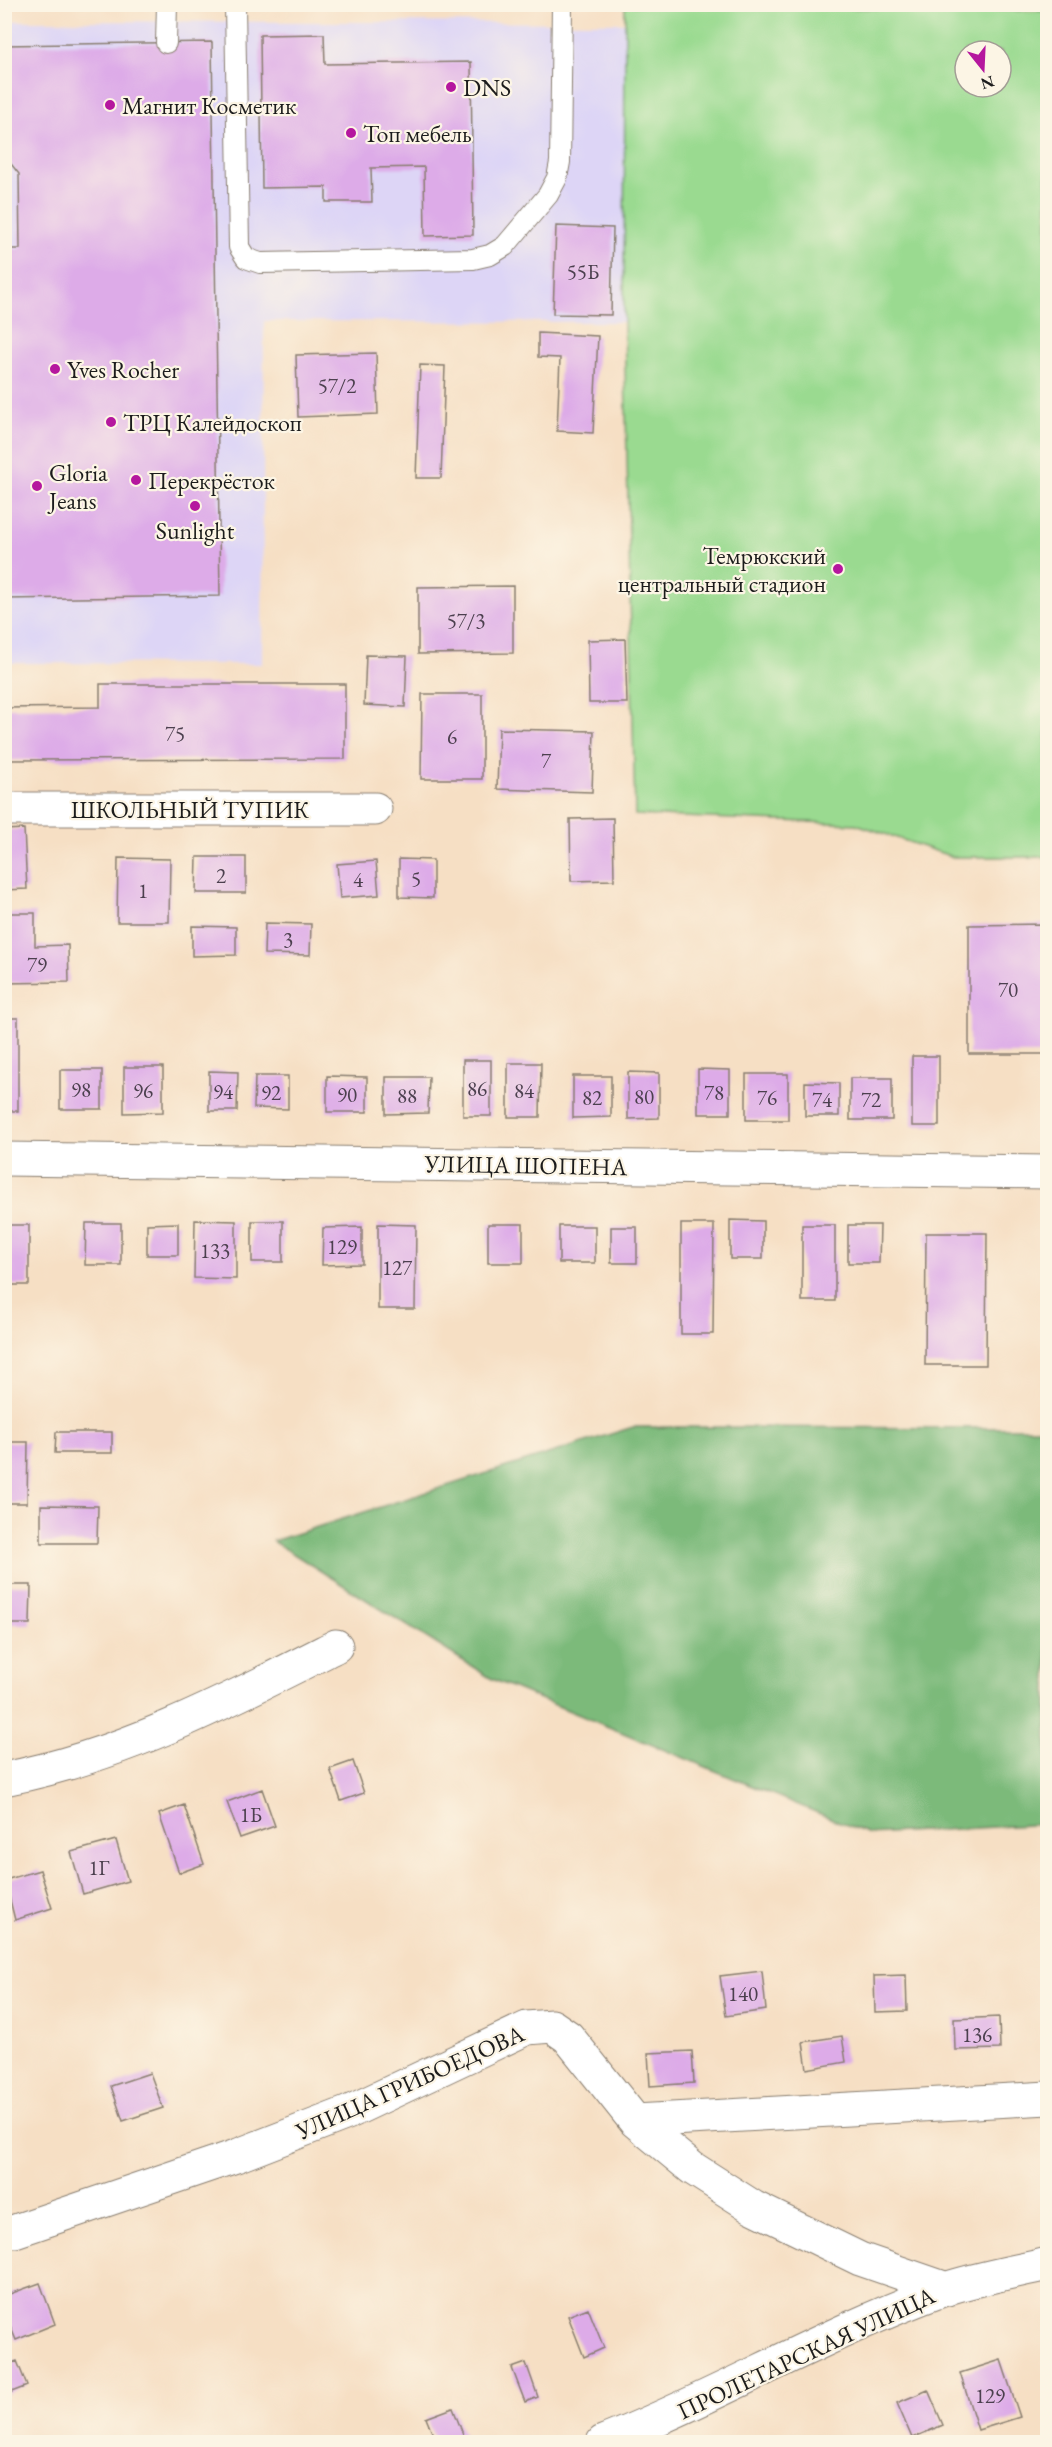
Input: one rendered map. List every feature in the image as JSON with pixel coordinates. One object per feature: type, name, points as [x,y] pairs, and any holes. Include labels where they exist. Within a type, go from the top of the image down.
[{"type":"street","name":"ШКОЛЬНЫЙ ТУПИК","points":[[4,809],[375,809]]},
{"type":"street","name":"УЛИЦА ШОПЕНА","points":[[4,1159],[1047,1172]]},
{"type":"street","points":[[4,1779],[138,1740],[230,1700],[336,1646]]},
{"type":"street","name":"УЛИЦА ГРИБОЕДОВА","points":[[15,2231],[236,2156],[347,2113],[527,2028],[552,2026],[568,2037],[635,2121],[692,2169],[753,2207],[860,2259],[947,2289]]},
{"type":"street","points":[[635,2121],[1047,2098]]},
{"type":"street","name":"ПРОЛЕТАРСКАЯ УЛИЦА","points":[[603,2442],[662,2419],[840,2332],[947,2289],[1047,2264]]},
{"type":"lane","points":[[166,43],[167,4]]},
{"type":"lane","points":[[235,4],[239,247],[246,258],[260,263],[473,259],[490,255],[505,246],[548,195],[557,178],[560,162],[562,4]]},
{"type":"shaded area","points":[[5,21],[625,23],[624,322],[264,321],[262,664],[5,663]]},
{"type":"green space","name":"Темрюкский центральный стадион","points":[[625,5],[1047,11],[1047,857],[953,857],[856,824],[635,815],[624,322]]},
{"type":"green space","points":[[633,1427],[1047,1428],[1047,1824],[869,1834],[492,1679],[273,1541]]},
{"type":"building","points":[[324,34],[325,64],[471,62],[473,235],[425,236],[424,167],[371,168],[372,202],[326,202],[326,187],[262,188],[260,35]]},
{"type":"building","name":"ТРЦ Калейдоскоп","points":[[212,42],[220,596],[4,599],[4,249],[20,249],[19,174],[4,155],[4,45]]},
{"type":"building","points":[[556,226],[613,228],[611,315],[553,314]]},
{"type":"building","points":[[538,333],[598,336],[593,433],[557,431],[560,358],[538,357]]},
{"type":"building","points":[[376,353],[378,414],[298,417],[296,355]]},
{"type":"building","points":[[420,365],[445,366],[441,478],[416,478]]},
{"type":"building","points":[[513,586],[513,653],[418,654],[418,587]]},
{"type":"building","points":[[625,639],[627,703],[589,703],[588,640]]},
{"type":"building","points":[[366,655],[407,656],[405,707],[364,705]]},
{"type":"building","points":[[100,684],[345,684],[345,759],[4,760],[4,708],[100,707]]},
{"type":"building","points":[[422,694],[482,694],[482,779],[421,779]]},
{"type":"building","points":[[499,729],[594,731],[592,792],[497,789]]},
{"type":"building","points":[[613,818],[614,880],[571,881],[570,819]]},
{"type":"building","points":[[24,829],[27,889],[4,890],[4,830]]},
{"type":"building","points":[[197,857],[246,857],[246,893],[196,893]]},
{"type":"building","points":[[118,858],[170,859],[169,922],[117,922]]},
{"type":"building","points":[[399,859],[433,860],[433,898],[399,897]]},
{"type":"building","points":[[376,861],[379,895],[340,898],[337,864]]},
{"type":"building","points":[[4,913],[35,913],[35,946],[68,945],[69,982],[4,983]]},
{"type":"building","points":[[265,923],[311,924],[310,955],[264,954]]},
{"type":"building","points":[[1048,924],[1048,1054],[969,1054],[969,925]]},
{"type":"building","points":[[192,926],[236,927],[236,955],[192,956]]},
{"type":"building","points":[[4,1018],[18,1018],[18,1111],[4,1111]]},
{"type":"building","points":[[912,1056],[939,1056],[939,1126],[912,1126]]},
{"type":"building","points":[[463,1060],[491,1060],[491,1116],[463,1116]]},
{"type":"building","points":[[508,1063],[541,1063],[540,1117],[508,1117]]},
{"type":"building","points":[[124,1067],[163,1067],[163,1112],[124,1113]]},
{"type":"building","points":[[698,1069],[730,1070],[730,1114],[698,1114]]},
{"type":"building","points":[[60,1070],[102,1070],[102,1109],[60,1109]]},
{"type":"building","points":[[209,1071],[238,1072],[237,1111],[209,1111]]},
{"type":"building","points":[[628,1072],[659,1073],[659,1118],[628,1119]]},
{"type":"building","points":[[746,1074],[788,1074],[788,1120],[746,1120]]},
{"type":"building","points":[[255,1076],[288,1076],[288,1109],[254,1108]]},
{"type":"building","points":[[327,1076],[367,1077],[367,1112],[327,1112]]},
{"type":"building","points":[[573,1076],[611,1076],[611,1117],[573,1118]]},
{"type":"building","points":[[386,1077],[429,1077],[428,1113],[386,1114]]},
{"type":"building","points":[[850,1078],[892,1078],[892,1120],[850,1120]]},
{"type":"building","points":[[805,1082],[839,1083],[839,1116],[805,1116]]},
{"type":"building","points":[[195,1220],[236,1221],[236,1279],[194,1278]]},
{"type":"building","points":[[730,1220],[763,1221],[763,1259],[730,1259]]},
{"type":"building","points":[[252,1221],[283,1221],[283,1262],[252,1262]]},
{"type":"building","points":[[86,1223],[121,1223],[121,1265],[85,1265]]},
{"type":"building","points":[[178,1223],[178,1255],[147,1255],[147,1224]]},
{"type":"building","points":[[378,1224],[416,1225],[415,1309],[378,1309]]},
{"type":"building","points":[[488,1224],[523,1224],[523,1263],[488,1263]]},
{"type":"building","points":[[681,1224],[714,1224],[713,1334],[681,1334]]},
{"type":"building","points":[[4,1225],[29,1225],[29,1285],[4,1285]]},
{"type":"building","points":[[802,1225],[835,1225],[835,1301],[802,1301]]},
{"type":"building","points":[[848,1225],[880,1225],[879,1263],[848,1263]]},
{"type":"building","points":[[559,1226],[595,1226],[595,1263],[559,1263]]},
{"type":"building","points":[[362,1227],[362,1264],[322,1265],[323,1228]]},
{"type":"building","points":[[611,1227],[637,1227],[637,1263],[611,1263]]},
{"type":"building","points":[[926,1233],[987,1233],[986,1365],[925,1365]]},
{"type":"building","points":[[56,1432],[112,1432],[112,1453],[55,1453]]},
{"type":"building","points":[[4,1442],[28,1442],[27,1503],[4,1503]]},
{"type":"building","points":[[41,1505],[98,1506],[97,1543],[41,1543]]},
{"type":"building","points":[[4,1585],[31,1585],[30,1624],[4,1624]]},
{"type":"building","points":[[353,1761],[364,1793],[341,1801],[330,1769]]},
{"type":"building","points":[[262,1789],[275,1826],[240,1838],[227,1802]]},
{"type":"building","points":[[184,1805],[204,1864],[179,1873],[159,1814]]},
{"type":"building","points":[[116,1840],[128,1881],[83,1894],[71,1852]]},
{"type":"building","points":[[40,1870],[52,1908],[15,1920],[5,1880]]},
{"type":"building","points":[[762,1971],[766,2010],[726,2016],[720,1976]]},
{"type":"building","points":[[906,1975],[907,2011],[875,2012],[874,1976]]},
{"type":"building","points":[[999,2017],[1000,2049],[955,2050],[954,2019]]},
{"type":"building","points":[[842,2036],[846,2062],[807,2069],[803,2042]]},
{"type":"building","points":[[692,2051],[694,2083],[650,2086],[648,2053]]},
{"type":"building","points":[[150,2073],[163,2108],[123,2121],[111,2086]]},
{"type":"building","points":[[40,2283],[55,2324],[16,2340],[4,2311],[4,2296]]},
{"type":"building","points":[[588,2308],[604,2348],[584,2357],[568,2316]]},
{"type":"building","points":[[1001,2360],[1020,2417],[978,2430],[960,2373]]},
{"type":"building","points":[[17,2361],[27,2386],[4,2395],[4,2366]]},
{"type":"building","points":[[526,2363],[538,2397],[525,2402],[512,2368]]},
{"type":"building","points":[[928,2390],[943,2425],[912,2438],[897,2403]]},
{"type":"building","points":[[453,2408],[466,2442],[436,2442],[426,2418]]},
{"type":"place","name":"DNS","points":[[451,87]]},
{"type":"place","name":"Магнит Косметик","points":[[110,105]]},
{"type":"place","name":"Топ мебель","points":[[351,133]]},
{"type":"place","name":"Yves Rocher","points":[[55,369]]},
{"type":"place","name":"ТРЦ Калейдоскоп","points":[[111,422]]},
{"type":"place","name":"Перекрёсток","points":[[136,480]]},
{"type":"place","name":"Gloria Jeans","points":[[37,486]]},
{"type":"place","name":"Sunlight","points":[[195,506]]},
{"type":"place","name":"Темрюкский центральный стадион","points":[[838,569]]}]
